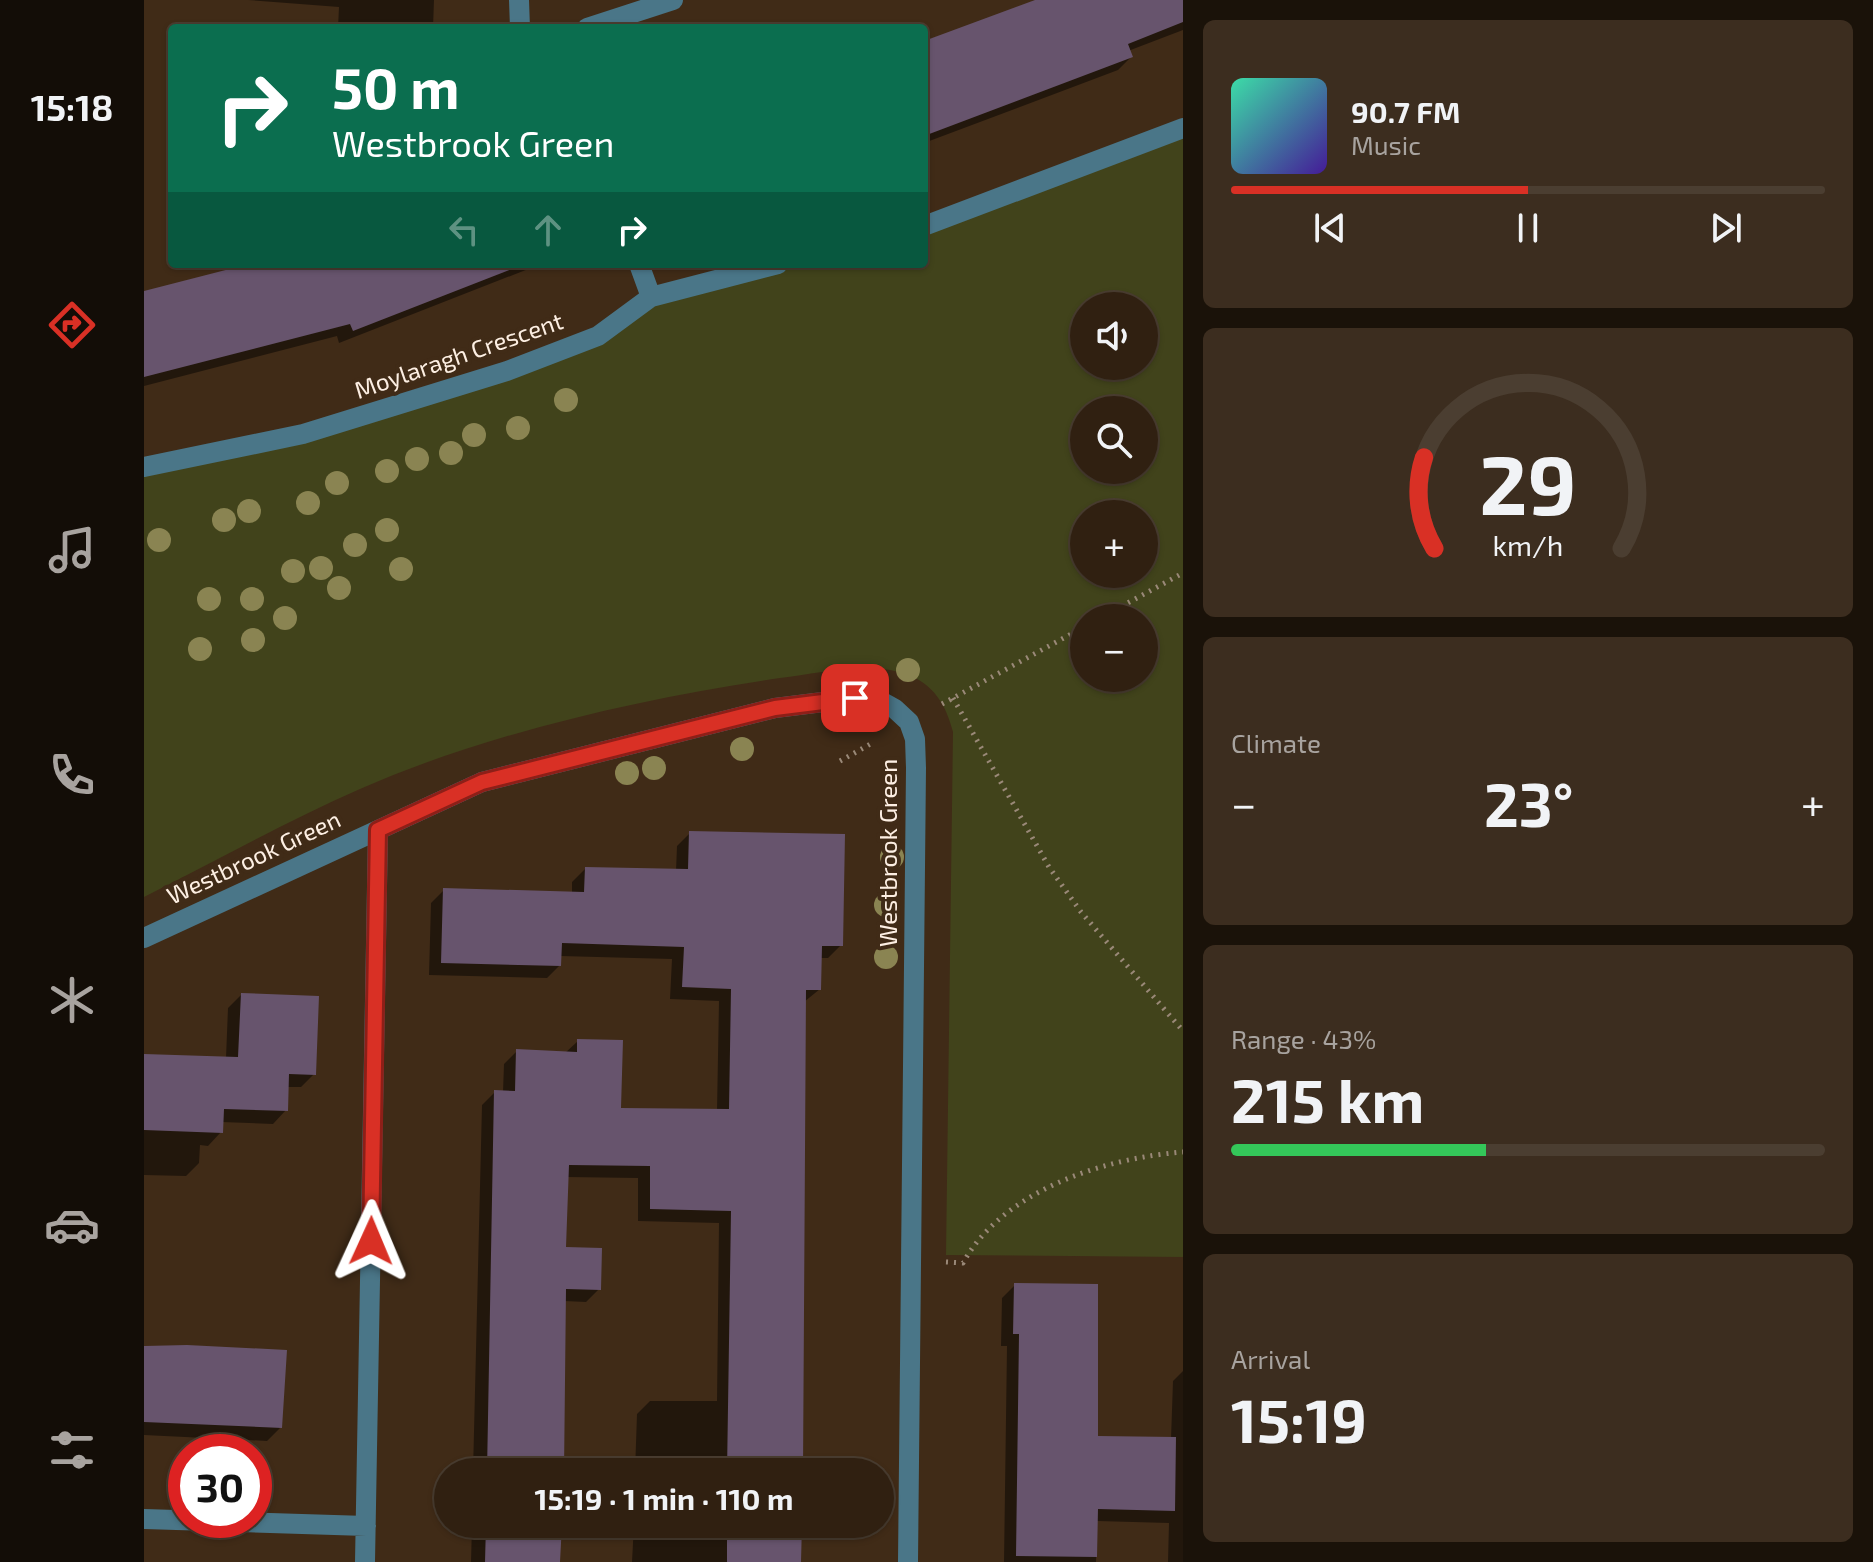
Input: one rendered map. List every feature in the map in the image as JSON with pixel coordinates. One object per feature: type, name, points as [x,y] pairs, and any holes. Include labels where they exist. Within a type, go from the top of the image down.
[{"type":"street","points":[[519,0],[520,24]]},
{"type":"street","points":[[599,24],[673,0]]},
{"type":"street","points":[[928,224],[1183,128]]},
{"type":"street","points":[[640,268],[651,297]]},
{"type":"street","name":"Moylaragh Crescent","points":[[144,467],[303,434],[507,371],[598,336],[651,297],[763,268]]},
{"type":"street","name":"Westbrook Green","points":[[144,938],[482,782],[775,708],[855,698],[877,699],[895,709],[909,722],[915,739],[916,768],[908,1562]]},
{"type":"street","points":[[365,1562],[378,830]]},
{"type":"street","points":[[144,1519],[366,1526]]},
{"type":"path","points":[[1126,604],[1183,573]]},
{"type":"path","points":[[840,761],[1070,635]]},
{"type":"path","points":[[953,698],[1049,867],[1099,934],[1183,1031]]},
{"type":"path","points":[[913,1261],[963,1263],[983,1235],[1017,1208],[1062,1182],[1131,1158],[1183,1152]]},
{"type":"green space","points":[[1183,128],[1183,1257],[946,1255],[953,732],[947,713],[937,697],[924,683],[906,674],[860,668],[728,686],[620,707],[513,735],[409,769],[360,789],[144,897],[144,467],[303,434],[598,336],[651,297],[763,268],[928,268],[928,224]]},
{"type":"building","points":[[1035,0],[1183,0],[1183,22],[1128,44],[1133,57],[928,134],[928,40]]},
{"type":"building","points":[[233,268],[514,268],[353,331],[350,324],[144,377],[144,291]]},
{"type":"building","points":[[689,831],[845,834],[843,946],[822,946],[821,990],[806,990],[803,1458],[727,1458],[731,1211],[650,1209],[650,1166],[569,1165],[566,1247],[602,1248],[601,1290],[566,1289],[564,1458],[487,1458],[494,1090],[515,1091],[516,1049],[577,1052],[577,1039],[623,1040],[621,1108],[729,1109],[731,989],[682,987],[684,947],[562,943],[561,966],[441,963],[443,888],[584,892],[585,867],[688,869]]},
{"type":"building","points":[[241,993],[319,996],[316,1075],[289,1074],[288,1111],[224,1109],[223,1133],[144,1130],[144,1054],[238,1057]]},
{"type":"building","points":[[1014,1283],[1098,1284],[1098,1436],[1176,1437],[1175,1511],[1098,1509],[1097,1557],[1016,1556],[1019,1334],[1013,1334]]},
{"type":"building","points":[[144,1346],[287,1350],[282,1428],[144,1422]]},
{"type":"building","points":[[486,1538],[561,1538],[560,1562],[485,1562]]},
{"type":"building","points":[[727,1538],[802,1538],[801,1562],[727,1562]]},
{"type":"route","points":[[371,1241],[378,830],[482,782],[775,708],[855,698]]}]
